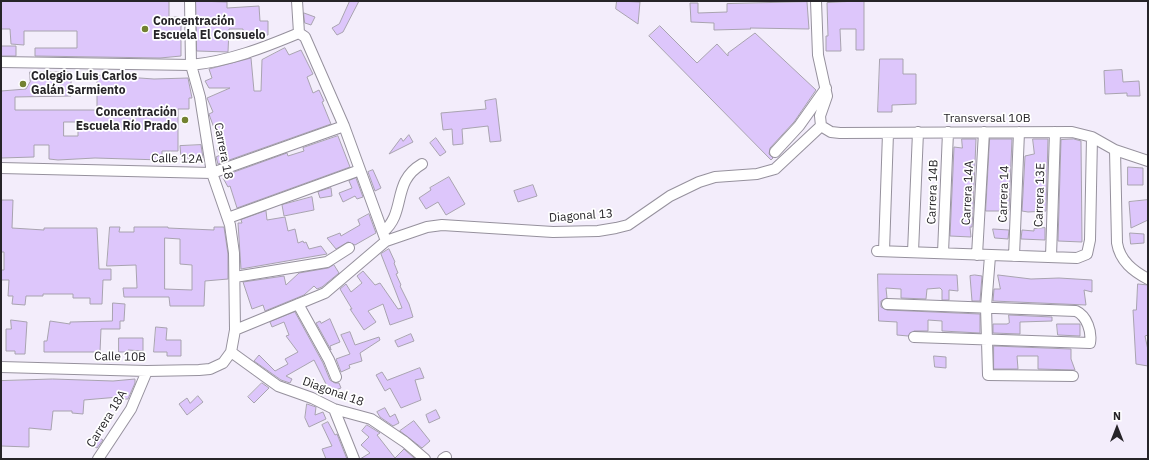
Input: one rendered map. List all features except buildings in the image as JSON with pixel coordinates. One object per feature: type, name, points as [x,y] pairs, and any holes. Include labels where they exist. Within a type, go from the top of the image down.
[{"type":"street","name":"Carrera 18","points":[[190,1],[191,65],[200,97],[212,173],[228,218],[234,253],[235,330],[232,352]]},
{"type":"street","points":[[297,1],[299,33]]},
{"type":"street","points":[[816,1],[818,55],[826,88],[826,101],[820,116],[821,126]]},
{"type":"street","points":[[1,62],[191,65],[218,62],[244,55],[299,33]]},
{"type":"street","points":[[299,33],[305,37],[344,126],[384,236]]},
{"type":"street","points":[[775,152],[799,126],[826,88]]},
{"type":"street","name":"Calle 12A","points":[[1,168],[212,173],[344,126]]},
{"type":"street","name":"Transversal 10B","points":[[821,126],[831,132],[1078,133],[1092,137],[1115,150],[1148,161]]},
{"type":"street","name":"Diagonal 13","points":[[384,236],[442,225],[553,232],[598,231],[628,225],[670,196],[700,182],[714,178],[757,174],[775,169],[821,126]]},
{"type":"street","points":[[913,252],[918,132]]},
{"type":"street","name":"Carrera 14B","points":[[943,253],[948,132]]},
{"type":"street","name":"Carrera 14A","points":[[978,255],[984,132]]},
{"type":"street","name":"Carrera 14","points":[[1014,256],[1019,132]]},
{"type":"street","name":"Carrera 13E","points":[[1051,258],[1055,132]]},
{"type":"street","points":[[888,133],[880,251],[1051,258],[1077,258],[1087,254],[1090,240],[1092,137]]},
{"type":"street","points":[[1115,150],[1118,252],[1123,260],[1148,279]]},
{"type":"street","points":[[235,330],[332,288],[384,236],[393,221],[406,177],[413,169],[422,164]]},
{"type":"street","points":[[228,218],[360,170]]},
{"type":"street","points":[[235,277],[327,262],[349,248]]},
{"type":"street","points":[[990,256],[986,306],[988,375],[1073,376]]},
{"type":"street","points":[[298,304],[329,360],[336,377]]},
{"type":"street","points":[[887,304],[986,306],[1076,311],[1083,316],[1091,336],[1090,344],[914,337]]},
{"type":"street","name":"Calle 10B","points":[[1,367],[147,371],[210,369],[223,363],[232,352]]},
{"type":"street","name":"Diagonal 18","points":[[232,352],[278,386],[312,398],[334,409],[371,419],[405,442],[425,459]]},
{"type":"street","name":"Carrera 18A","points":[[98,459],[131,408],[147,371]]},
{"type":"street","points":[[334,409],[354,459]]},
{"type":"place","name":"Concentración Escuela El Consuelo","points":[[145,29]]},
{"type":"place","name":"Colegio Luis Carlos Galán Sarmiento","points":[[23,84]]},
{"type":"place","name":"Concentración Escuela Río Prado","points":[[185,120]]}]
